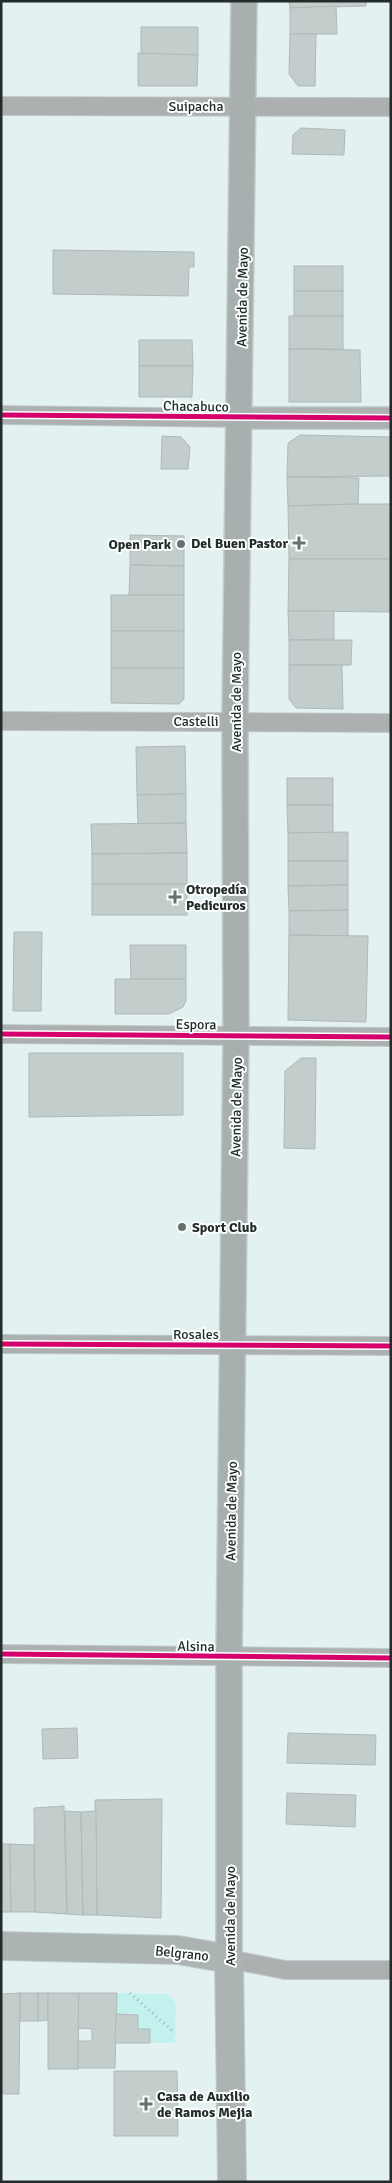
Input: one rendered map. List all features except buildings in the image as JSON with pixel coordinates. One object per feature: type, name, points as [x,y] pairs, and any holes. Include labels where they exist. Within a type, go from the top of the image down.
[{"type":"main road","name":"Avenida de Mayo","points":[[232,2182],[229,1959],[229,1658],[236,1036],[235,721],[244,1]]},
{"type":"main road","name":"Belgrano","points":[[1,1946],[178,1950],[229,1959]]},
{"type":"street","name":"Suipacha","points":[[1,106],[391,107]]},
{"type":"street","name":"Chacabuco","points":[[1,415],[391,418]]},
{"type":"street","name":"Castelli","points":[[1,722],[235,721],[391,723]]},
{"type":"street","name":"Espora","points":[[1,1034],[391,1037]]},
{"type":"street","name":"Rosales","points":[[1,1344],[391,1346]]},
{"type":"street","name":"Alsina","points":[[1,1654],[229,1658],[391,1658]]},
{"type":"street","name":"Belgrano","points":[[229,1959],[285,1970],[391,1970]]},
{"type":"path","points":[[130,1993],[175,2033]]},
{"type":"shaded area","points":[[117,1993],[167,1994],[176,2003],[175,2043],[150,2043],[150,2030],[138,2029],[138,2015],[116,2014]]},
{"type":"cycle path","points":[[1,415],[391,418]]},
{"type":"cycle path","points":[[1,1034],[391,1037]]},
{"type":"cycle path","points":[[1,1344],[391,1346]]},
{"type":"cycle path","points":[[1,1654],[391,1658]]},
{"type":"place","name":"Del Buen Pastor","points":[[299,543]]},
{"type":"place","name":"Open Park","points":[[181,544]]},
{"type":"place","name":"Otropedía Pedicuros","points":[[175,897]]},
{"type":"place","name":"Sport Club","points":[[182,1227]]},
{"type":"place","name":"Casa de Auxilio de Ramos Mejia","points":[[146,2104]]}]
